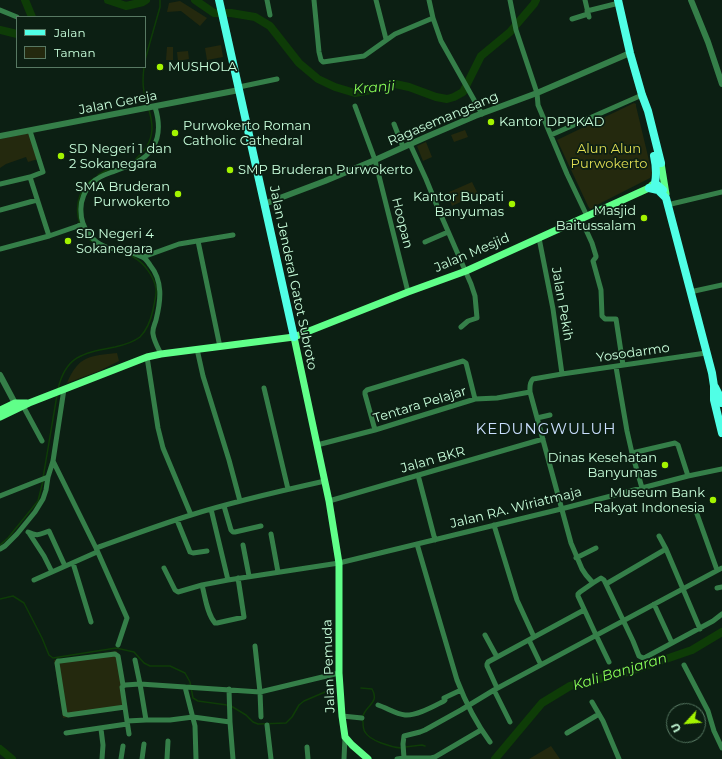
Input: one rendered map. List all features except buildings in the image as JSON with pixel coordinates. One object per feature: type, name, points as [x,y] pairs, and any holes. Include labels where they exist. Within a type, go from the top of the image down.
[{"type":"main road","points":[[618,1],[630,54],[646,104],[661,163],[666,191],[666,200]]},
{"type":"main road","name":"Jalan Jenderal Gatot Subroto","points":[[219,2],[325,481],[339,563]]},
{"type":"main road","points":[[643,97],[642,106],[656,164],[657,174],[652,185],[663,190],[706,353],[722,403]]},
{"type":"main road","name":"Jalan Mesjid","points":[[21,405],[147,357],[294,337],[466,271],[652,185]]},
{"type":"main road","points":[[717,390],[714,400],[722,433]]},
{"type":"main road","points":[[0,410],[21,405]]},
{"type":"main road","points":[[0,417],[21,405]]},
{"type":"main road","name":"Jalan Pemuda","points":[[339,563],[339,673],[345,737]]},
{"type":"main road","points":[[345,737],[368,759]]},
{"type":"street","points":[[267,0],[270,15]]},
{"type":"street","points":[[314,0],[319,52],[323,62],[364,56],[395,34],[433,18]]},
{"type":"street","points":[[376,0],[386,39]]},
{"type":"street","points":[[429,0],[433,18],[441,41],[482,114]]},
{"type":"street","points":[[510,0],[516,30],[537,93],[538,105],[584,217],[596,256],[594,261],[601,290],[602,316],[605,319],[616,319],[622,365]]},
{"type":"street","points":[[585,0],[588,14]]},
{"type":"street","points":[[691,0],[722,84]]},
{"type":"street","points":[[572,20],[618,1]]},
{"type":"street","points":[[0,10],[16,17]]},
{"type":"street","name":"Ragasemangsang","points":[[264,204],[325,181],[482,114],[537,93],[630,54]]},
{"type":"street","points":[[239,89],[277,79]]},
{"type":"street","name":"Jalan Gereja","points":[[0,136],[154,107],[239,89]]},
{"type":"street","points":[[529,96],[538,105]]},
{"type":"street","points":[[551,135],[643,97]]},
{"type":"street","name":"Hoopan","points":[[355,106],[375,160],[408,292]]},
{"type":"street","points":[[154,107],[158,115],[159,127],[156,142],[150,152],[137,163],[105,174],[92,182],[87,188],[82,201],[80,225],[100,244],[143,257],[154,270],[158,278],[160,288],[159,310],[152,333],[161,354]]},
{"type":"street","points":[[394,124],[403,147]]},
{"type":"street","points":[[0,184],[30,177],[43,172],[30,131]]},
{"type":"street","points":[[410,144],[426,179],[436,206],[466,271],[475,296],[478,317],[468,321],[461,327]]},
{"type":"street","points":[[30,177],[49,236]]},
{"type":"street","points":[[666,200],[722,192]]},
{"type":"street","points":[[0,210],[37,200]]},
{"type":"street","points":[[0,249],[49,236],[80,225]]},
{"type":"street","points":[[425,242],[448,232]]},
{"type":"street","points":[[143,257],[179,244],[233,235]]},
{"type":"street","name":"Jalan Pekih","points":[[539,238],[553,309],[562,374]]},
{"type":"street","points":[[198,241],[220,347]]},
{"type":"street","points":[[690,292],[722,285]]},
{"type":"street","points":[[197,349],[203,376],[240,501]]},
{"type":"street","name":"Yosodarmo","points":[[530,392],[530,381],[533,379],[706,353]]},
{"type":"street","points":[[147,357],[158,428],[163,448],[191,515]]},
{"type":"street","points":[[375,430],[365,394],[367,390],[463,361],[466,363],[475,400]]},
{"type":"street","points":[[616,367],[632,453],[642,488]]},
{"type":"street","points":[[0,375],[21,405],[42,441]]},
{"type":"street","points":[[264,388],[288,489]]},
{"type":"street","points":[[0,549],[10,542],[39,507],[46,490],[44,479],[52,461],[63,389]]},
{"type":"street","points":[[530,392],[567,531],[576,558],[584,572],[593,583]]},
{"type":"street","name":"Tentara Pelajar","points":[[317,445],[375,430],[475,400],[530,392]]},
{"type":"street","points":[[537,418],[550,415]]},
{"type":"street","name":"Jalan BKR","points":[[329,501],[543,439]]},
{"type":"street","points":[[632,453],[676,443],[688,476]]},
{"type":"street","points":[[52,461],[96,550],[127,618],[118,645]]},
{"type":"street","name":"Jalan RA. Wiriatmaja","points":[[164,568],[177,592],[202,585],[249,576],[339,563],[561,509],[688,476],[722,469]]},
{"type":"street","points":[[418,475],[435,540]]},
{"type":"street","points":[[0,496],[44,479]]},
{"type":"street","points":[[34,580],[72,563],[96,550],[191,515],[240,501],[325,481]]},
{"type":"street","points":[[224,506],[231,530],[233,532],[261,526]]},
{"type":"street","points":[[211,509],[228,580]]},
{"type":"street","points":[[697,514],[717,570]]},
{"type":"street","points":[[177,520],[190,552],[207,552]]},
{"type":"street","points":[[494,525],[517,600],[541,665]]},
{"type":"street","points":[[23,526],[39,548],[52,572]]},
{"type":"street","points":[[28,532],[36,535],[49,531],[65,566]]},
{"type":"street","points":[[271,534],[278,572]]},
{"type":"street","points":[[659,536],[700,629]]},
{"type":"street","points":[[418,544],[455,674],[468,705],[481,730],[490,742]]},
{"type":"street","points":[[243,545],[249,576]]},
{"type":"street","points":[[576,558],[596,548]]},
{"type":"street","points":[[606,584],[666,550]]},
{"type":"street","points":[[72,563],[91,622]]},
{"type":"street","points":[[404,758],[404,736],[420,732],[495,689],[722,568]]},
{"type":"street","points":[[202,585],[207,606],[214,623],[217,623],[244,617],[238,578]]},
{"type":"street","points":[[609,662],[578,594],[601,578],[606,584],[639,656],[641,657],[646,657],[700,629],[722,614]]},
{"type":"street","points":[[654,604],[672,643]]},
{"type":"street","points":[[510,722],[495,689],[487,666],[488,662],[584,610]]},
{"type":"street","points":[[485,635],[497,657]]},
{"type":"street","points":[[255,646],[261,717]]},
{"type":"street","points":[[125,707],[68,715],[65,714],[57,663],[60,661],[115,654],[118,656],[129,734]]},
{"type":"street","points":[[135,660],[146,720]]},
{"type":"street","points":[[684,665],[708,711],[714,731],[722,748]]},
{"type":"street","points":[[123,686],[140,684],[260,692],[339,673]]},
{"type":"street","points":[[186,687],[195,726],[196,759]]},
{"type":"street","points":[[229,689],[233,759]]},
{"type":"street","points":[[378,704],[397,713],[410,715],[428,709],[444,701],[444,698],[461,690]]},
{"type":"street","points":[[592,702],[619,759]]},
{"type":"street","points":[[567,733],[599,714]]},
{"type":"street","points":[[342,716],[362,718]]},
{"type":"street","points":[[66,734],[146,720],[170,720],[193,717],[230,722]]},
{"type":"street","points":[[267,725],[272,759]]},
{"type":"street","points":[[101,729],[103,745],[102,759]]},
{"type":"street","points":[[397,759],[435,757],[481,730]]},
{"type":"street","points":[[344,759],[345,737]]},
{"type":"street","points":[[166,759],[168,741]]},
{"type":"street","points":[[142,759],[144,744]]},
{"type":"street","points":[[121,759],[123,746]]},
{"type":"street","points":[[307,747],[308,759]]},
{"type":"green space","points":[[180,1],[207,18],[200,26],[181,11],[167,12],[169,3]]},
{"type":"green space","points":[[221,45],[223,57],[207,60],[205,48]]},
{"type":"green space","points":[[167,47],[173,47],[173,60],[166,60]]},
{"type":"green space","points":[[188,51],[189,59],[178,61],[177,52]]},
{"type":"green space","name":"Alun Alun Purwokerto","points":[[634,103],[636,104],[652,173],[650,178],[590,209],[557,140]]},
{"type":"green space","points":[[465,130],[468,137],[454,142],[451,135]]},
{"type":"green space","points":[[29,133],[38,159],[28,162],[26,157],[6,164],[0,168],[0,139]]},
{"type":"green space","points":[[426,142],[432,157],[423,161],[417,146]]},
{"type":"green space","points":[[472,182],[478,194],[452,206],[447,193]]},
{"type":"green space","points":[[117,353],[119,361],[99,371],[67,383],[76,367],[86,359],[92,356]]},
{"type":"green space","points":[[117,651],[125,709],[63,718],[54,660]]},
{"type":"green space","points":[[551,746],[560,759],[529,759]]},
{"type":"waterway","name":"Kranji","points":[[25,0],[32,16]]},
{"type":"waterway","name":"Kranji","points":[[108,0],[126,6],[146,0]]},
{"type":"waterway","points":[[146,56],[160,7],[160,0]]},
{"type":"waterway","name":"Kranji","points":[[195,0],[214,13],[231,13],[255,17],[270,26],[299,63],[318,79],[335,87],[355,93],[395,84],[447,99],[463,92],[481,56],[510,32],[536,0]]},
{"type":"waterway","name":"Kranji","points":[[0,30],[16,34]]},
{"type":"waterway","points":[[144,68],[143,87],[148,107]]},
{"type":"waterway","points":[[133,162],[144,151],[150,139],[152,127],[149,110]]},
{"type":"waterway","points":[[98,175],[107,170],[115,169]]},
{"type":"waterway","points":[[94,178],[85,186],[80,195],[78,216],[81,227],[87,236],[95,244],[105,249]]},
{"type":"waterway","points":[[58,389],[61,378],[71,362],[94,351],[125,345],[140,337],[145,331],[152,313],[156,288],[146,267],[135,258],[118,252]]},
{"type":"waterway","points":[[43,478],[57,395]]},
{"type":"waterway","points":[[0,545],[8,538],[38,501],[43,481]]},
{"type":"waterway","points":[[0,599],[13,596],[24,603],[49,655],[53,658],[116,648],[134,652],[144,663],[150,666],[170,666],[185,673],[190,682],[193,698],[198,701],[227,705]]},
{"type":"waterway","name":"Kali Banjaran","points":[[495,759],[542,703],[570,686],[631,671],[692,650],[722,632]]},
{"type":"waterway","points":[[361,688],[372,689],[374,694],[372,704],[362,718],[365,732],[376,741],[401,748]]},
{"type":"waterway","points":[[231,706],[258,724],[286,723],[292,717],[299,705],[304,701],[325,692]]},
{"type":"waterway","points":[[405,747],[425,746]]},
{"type":"waterway","name":"Kali Banjaran","points":[[0,749],[12,759]]},
{"type":"place","name":"MUSHOLA","points":[[160,67]]},
{"type":"place","name":"Kantor DPPKAD","points":[[491,122]]},
{"type":"place","name":"Purwokerto Roman Catholic Cathedral","points":[[175,133]]},
{"type":"place","name":"SD Negeri 1 dan 2 Sokanegara","points":[[61,156]]},
{"type":"place","name":"SMP Bruderan Purwokerto","points":[[230,170]]},
{"type":"place","name":"SMA Bruderan Purwokerto","points":[[178,194]]},
{"type":"place","name":"Kantor Bupati Banyumas","points":[[512,204]]},
{"type":"place","name":"Masjid Baitussalam","points":[[644,218]]},
{"type":"place","name":"SD Negeri 4 Sokanegara","points":[[68,241]]},
{"type":"place","name":"Dinas Kesehatan Banyumas","points":[[665,465]]},
{"type":"place","name":"Museum Bank Rakyat Indonesia","points":[[713,500]]},
{"type":"district","name":"KEDUNGWULUH","points":[[546,430]]}]
